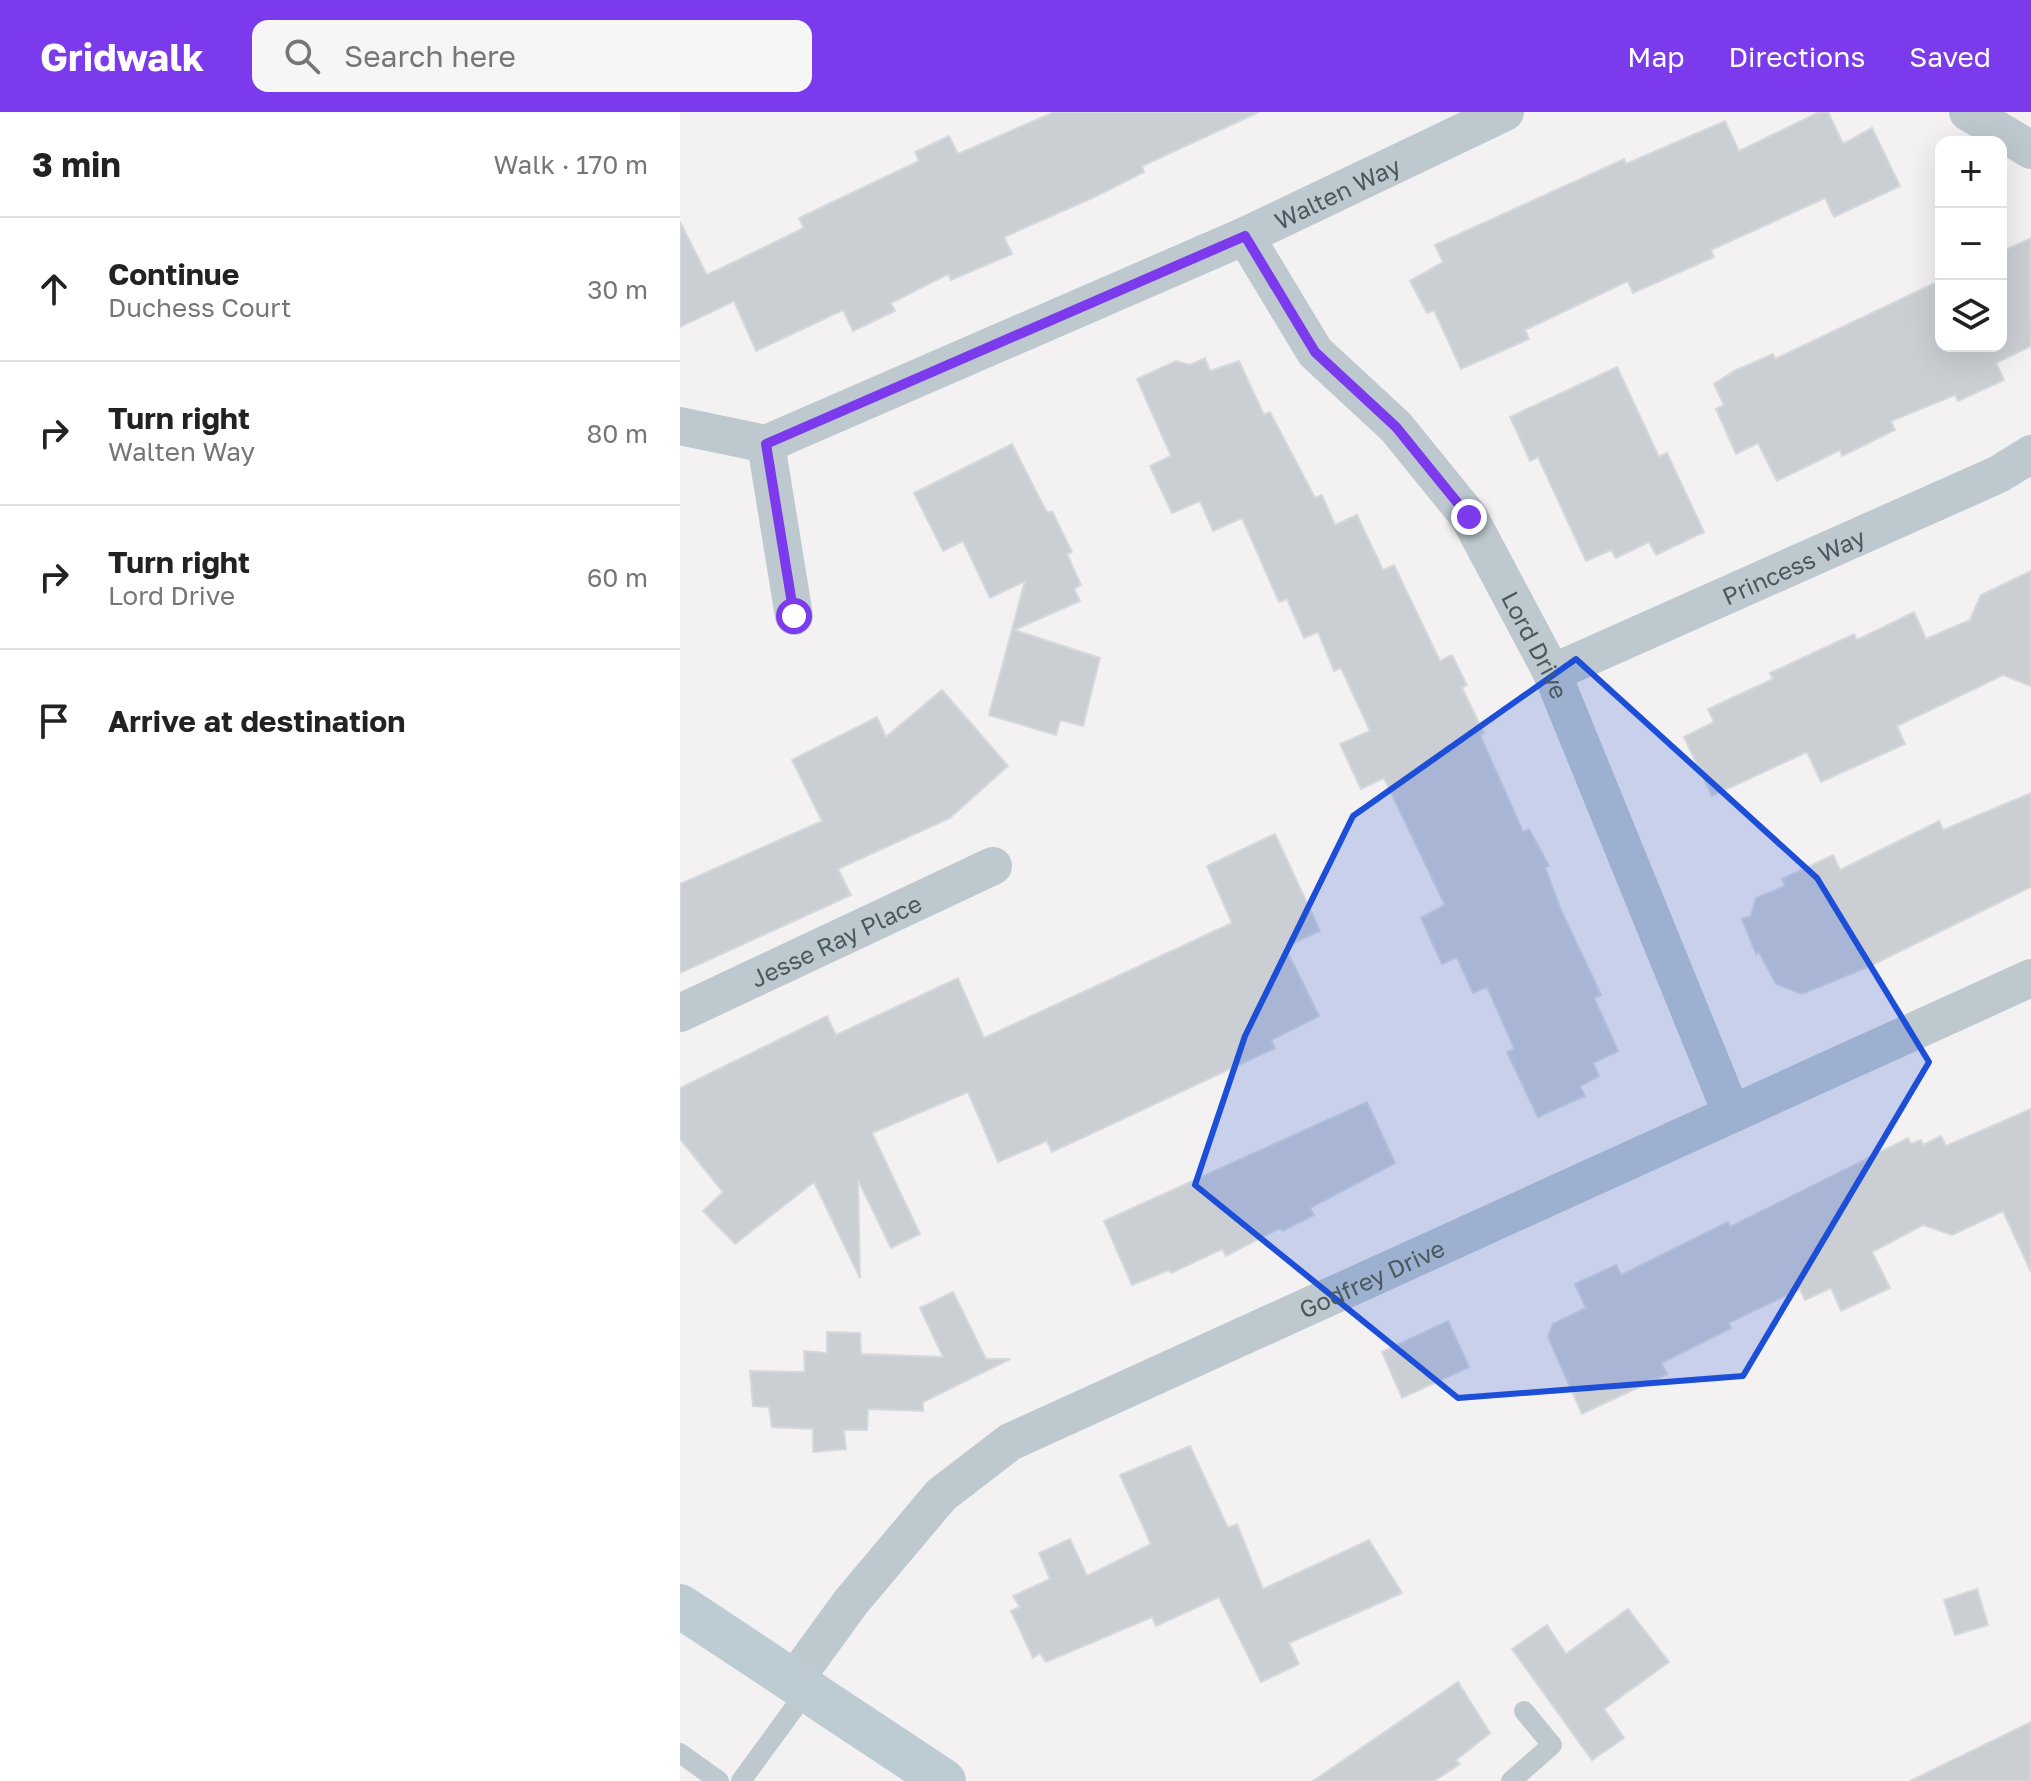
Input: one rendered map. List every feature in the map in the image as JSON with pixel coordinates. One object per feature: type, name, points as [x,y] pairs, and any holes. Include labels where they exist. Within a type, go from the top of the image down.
[{"type":"main road","points":[[680,1606],[933,1778]]},
{"type":"street","name":"Walten Way","points":[[766,444],[1245,236],[1505,112]]},
{"type":"street","points":[[1968,112],[2031,150]]},
{"type":"street","name":"Lord Drive","points":[[1245,236],[1315,352],[1396,427],[1469,517],[1552,673],[1731,1112]]},
{"type":"street","points":[[680,426],[766,444],[794,616]]},
{"type":"street","name":"Princess Way","points":[[1552,673],[1999,474],[2031,454]]},
{"type":"street","name":"Jesse Ray Place","points":[[680,1013],[993,866]]},
{"type":"street","name":"Godfrey Drive","points":[[799,1687],[851,1602],[941,1495],[1010,1442],[2031,978]]},
{"type":"lane","points":[[741,1781],[799,1687]]},
{"type":"lane","points":[[1511,1781],[1552,1745],[1524,1711]]},
{"type":"lane","points":[[680,1753],[719,1781]]},
{"type":"highlighted area","points":[[1576,659],[1817,878],[1929,1062],[1743,1376],[1458,1398],[1195,1185],[1245,1036],[1353,816]]},
{"type":"building","points":[[1054,112],[1259,112],[1142,166],[1144,172],[1092,198],[1004,237],[1012,254],[951,280],[948,274],[891,303],[895,311],[853,331],[843,310],[756,351],[734,301],[680,327],[680,222],[707,275],[804,228],[799,218],[919,161],[915,152],[949,136],[958,154]]},
{"type":"building","points":[[1819,112],[1828,112],[1843,144],[1872,128],[1900,186],[1834,217],[1825,198],[1711,250],[1714,257],[1633,293],[1628,281],[1525,330],[1529,339],[1461,369],[1434,310],[1427,313],[1410,281],[1443,262],[1435,245],[1624,159],[1626,164],[1725,121],[1739,151]]},
{"type":"building","points":[[2031,238],[2031,346],[1996,363],[2004,380],[1958,401],[1955,395],[1891,421],[1895,430],[1842,456],[1840,450],[1777,481],[1758,443],[1736,454],[1716,409],[1724,405],[1714,384],[1734,371],[1773,354],[1775,359],[1935,283],[1935,352],[2007,352],[2007,249]]},
{"type":"building","points":[[1205,358],[1210,371],[1239,361],[1264,415],[1270,412],[1315,498],[1322,495],[1335,525],[1357,515],[1383,570],[1394,565],[1440,661],[1452,655],[1467,685],[1462,688],[1484,733],[1480,735],[1523,832],[1529,829],[1549,866],[1545,867],[1561,910],[1601,995],[1594,998],[1618,1051],[1593,1063],[1599,1076],[1580,1086],[1585,1096],[1538,1117],[1507,1052],[1514,1049],[1513,1045],[1487,987],[1473,993],[1457,957],[1442,964],[1421,918],[1445,905],[1384,778],[1361,789],[1340,744],[1370,731],[1341,668],[1334,671],[1318,632],[1304,638],[1287,599],[1279,602],[1242,518],[1213,531],[1200,501],[1172,513],[1150,466],[1171,456],[1137,379],[1176,361],[1190,365]]},
{"type":"building","points":[[1617,367],[1659,457],[1667,453],[1704,532],[1656,555],[1649,542],[1616,558],[1611,550],[1586,561],[1538,457],[1530,461],[1510,417]]},
{"type":"building","points":[[1012,444],[1045,509],[1048,513],[1052,511],[1072,552],[1067,554],[1081,585],[1074,589],[1080,601],[1014,630],[1100,658],[1083,726],[1060,720],[1056,735],[989,715],[1025,581],[990,598],[963,541],[943,551],[914,493]]},
{"type":"building","points":[[2031,571],[2031,686],[2003,675],[1897,726],[1905,744],[1821,782],[1807,752],[1712,796],[1684,737],[1714,722],[1708,709],[1773,679],[1770,673],[1854,634],[1857,640],[1914,612],[1926,639],[1970,620],[1981,595]]},
{"type":"building","points":[[942,690],[1008,766],[950,818],[838,869],[851,895],[680,973],[680,884],[822,821],[792,760],[877,717],[886,737]]},
{"type":"building","points":[[2031,793],[2031,887],[1870,966],[1802,994],[1776,984],[1759,952],[1756,954],[1742,919],[1751,916],[1756,898],[1785,886],[1782,879],[1833,855],[1840,870],[1939,821],[1943,830]]},
{"type":"building","points":[[1275,834],[1320,931],[1285,947],[1319,1016],[1271,1040],[1275,1048],[1052,1152],[1047,1141],[998,1162],[968,1092],[872,1133],[920,1234],[891,1248],[858,1180],[860,1278],[814,1182],[735,1244],[703,1211],[723,1192],[680,1139],[680,1088],[827,1016],[836,1035],[958,978],[984,1038],[1232,923],[1207,866]]},
{"type":"building","points":[[1367,1102],[1395,1163],[1310,1208],[1314,1215],[1282,1231],[1280,1228],[1226,1256],[1222,1249],[1171,1273],[1169,1270],[1132,1285],[1104,1221]]},
{"type":"building","points":[[2031,1109],[2031,1272],[2003,1211],[1952,1235],[1923,1225],[1872,1252],[1890,1288],[1841,1311],[1831,1288],[1805,1300],[1800,1289],[1728,1323],[1731,1328],[1661,1363],[1667,1374],[1582,1414],[1548,1337],[1553,1324],[1586,1308],[1575,1284],[1616,1265],[1621,1275],[1728,1222],[1730,1227],[1908,1138],[1911,1144],[1921,1140],[1923,1145],[1941,1136],[1946,1146]]},
{"type":"building","points":[[953,1292],[986,1359],[1010,1359],[923,1402],[923,1411],[868,1409],[867,1430],[844,1430],[846,1449],[813,1452],[813,1429],[772,1427],[769,1407],[753,1406],[750,1371],[805,1372],[804,1351],[827,1353],[827,1332],[860,1333],[861,1354],[943,1357],[920,1308]]},
{"type":"building","points":[[1448,1321],[1469,1367],[1402,1398],[1382,1352]]},
{"type":"building","points":[[1190,1446],[1228,1528],[1237,1524],[1263,1589],[1369,1540],[1402,1593],[1289,1643],[1299,1664],[1261,1682],[1219,1597],[1156,1626],[1152,1617],[1046,1662],[1040,1653],[1033,1658],[1011,1611],[1020,1607],[1013,1596],[1050,1579],[1039,1553],[1070,1539],[1087,1576],[1151,1544],[1120,1475]]},
{"type":"building","points":[[1977,1589],[1988,1625],[1955,1635],[1944,1600]]},
{"type":"building","points":[[1628,1609],[1669,1662],[1604,1709],[1624,1738],[1592,1760],[1512,1649],[1547,1625],[1566,1654]]},
{"type":"building","points":[[1458,1682],[1490,1733],[1456,1760],[1460,1764],[1434,1781],[1313,1781]]},
{"type":"building","points":[[2031,1722],[2031,1781],[1910,1781]]},
{"type":"route","points":[[794,616],[766,444],[1245,236],[1315,352],[1396,427],[1469,517]]}]
